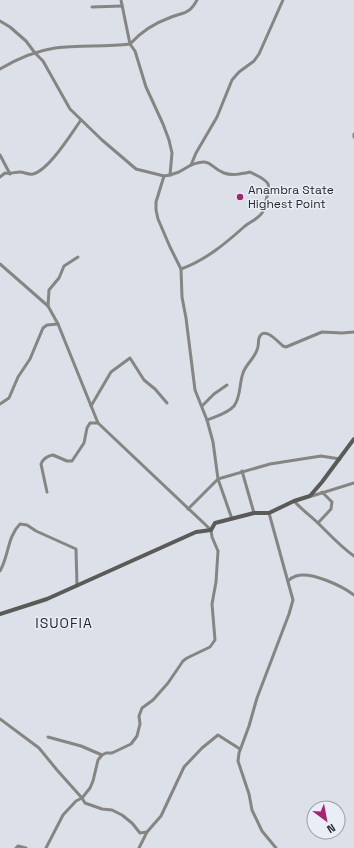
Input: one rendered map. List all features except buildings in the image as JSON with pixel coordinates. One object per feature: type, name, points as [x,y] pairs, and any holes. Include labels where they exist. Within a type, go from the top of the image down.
[{"type":"main road","points":[[0,614],[33,604],[77,586],[196,532],[211,530],[215,524],[254,513],[269,513],[294,501],[310,496],[354,439]]},
{"type":"street","points":[[121,0],[130,44],[146,87],[169,140],[172,153],[170,175]]},
{"type":"street","points":[[0,68],[24,56],[56,48],[130,44],[134,39],[161,22],[187,12],[197,0]]},
{"type":"street","points":[[191,165],[219,112],[232,80],[259,54],[283,0]]},
{"type":"street","points":[[92,6],[122,6]]},
{"type":"street","points":[[0,21],[10,27],[26,41],[43,61],[70,108],[81,120],[136,169],[164,176],[179,172],[201,161],[210,163],[222,173],[239,174],[250,172],[266,182],[269,187],[264,209],[261,215],[212,253],[182,269]]},
{"type":"street","points":[[0,177],[5,174],[21,172],[33,174],[38,171],[51,161],[81,120]]},
{"type":"street","points":[[0,155],[10,174]]},
{"type":"street","points":[[164,176],[156,202],[156,210],[158,219],[170,247],[182,269],[182,297],[195,390],[207,420],[213,442],[218,479],[232,519]]},
{"type":"street","points":[[48,306],[49,290],[59,278],[64,266],[78,257]]},
{"type":"street","points":[[0,264],[48,306],[58,324],[98,423],[211,530],[212,537],[218,551],[216,582],[212,604],[214,640],[210,647],[183,661],[153,700],[142,708],[139,716],[139,730],[137,736],[131,744],[112,753],[102,755],[98,760],[94,781],[90,788],[82,798],[76,801],[63,815],[46,848]]},
{"type":"street","points":[[0,404],[8,398],[18,377],[30,359],[43,328],[47,324],[58,324]]},
{"type":"street","points":[[207,420],[228,411],[237,401],[243,372],[257,352],[259,338],[262,335],[267,333],[271,334],[283,346],[286,347],[322,332],[342,334],[354,332]]},
{"type":"street","points":[[92,406],[111,372],[130,358],[144,380],[167,402]]},
{"type":"street","points":[[202,406],[226,385]]},
{"type":"street","points":[[47,492],[41,464],[42,461],[53,455],[67,461],[72,461],[84,443],[87,428],[90,423],[98,423]]},
{"type":"street","points":[[188,509],[218,479],[242,471],[270,464],[321,456],[340,459]]},
{"type":"street","points":[[242,471],[254,513]]},
{"type":"street","points":[[310,496],[354,484]]},
{"type":"street","points":[[318,524],[331,509],[332,502],[322,492]]},
{"type":"street","points":[[294,501],[342,548],[354,556]]},
{"type":"street","points":[[269,513],[293,600],[257,698],[250,726],[240,749],[238,761],[249,794],[252,810],[262,831],[276,848]]},
{"type":"street","points":[[0,571],[15,528],[20,524],[27,525],[36,531],[76,549],[77,586]]},
{"type":"street","points":[[288,581],[296,576],[316,577],[339,587],[354,596]]},
{"type":"street","points":[[0,719],[39,748],[85,803],[122,814],[140,833],[147,832]]},
{"type":"street","points":[[140,848],[147,832],[161,816],[184,767],[202,748],[218,735],[240,749]]},
{"type":"street","points":[[48,737],[81,746],[102,755]]},
{"type":"street","points":[[16,848],[18,846],[26,848]]},
{"type":"place","name":"Anambra State Highest Point","points":[[240,197]]},
{"type":"district","name":"ISUOFIA","points":[[64,623]]}]
